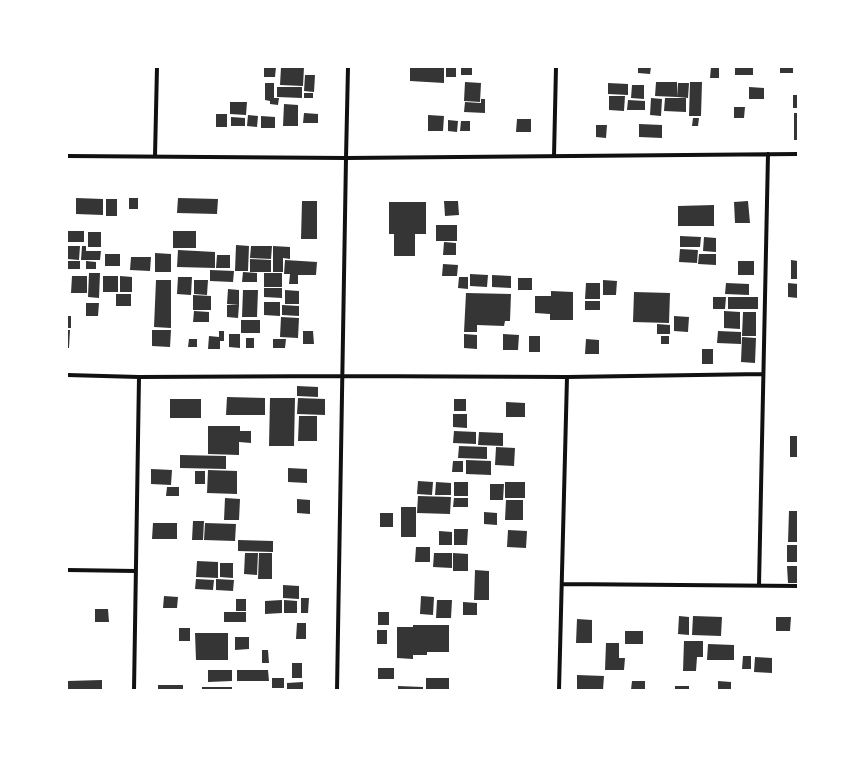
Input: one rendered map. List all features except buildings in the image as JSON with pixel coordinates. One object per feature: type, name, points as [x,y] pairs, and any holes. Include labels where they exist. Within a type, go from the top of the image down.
[{"type":"street","points":[[155,156],[157,67]]},
{"type":"street","points":[[337,690],[348,67]]},
{"type":"street","points":[[554,156],[556,67]]},
{"type":"street","points":[[758,585],[768,154]]},
{"type":"street","points":[[67,156],[346,158],[798,154]]},
{"type":"street","points":[[67,375],[140,377],[567,377],[763,374]]},
{"type":"street","points":[[134,690],[140,377]]},
{"type":"street","points":[[559,690],[567,377]]},
{"type":"street","points":[[67,570],[136,571]]},
{"type":"street","points":[[562,584],[798,586]]}]
